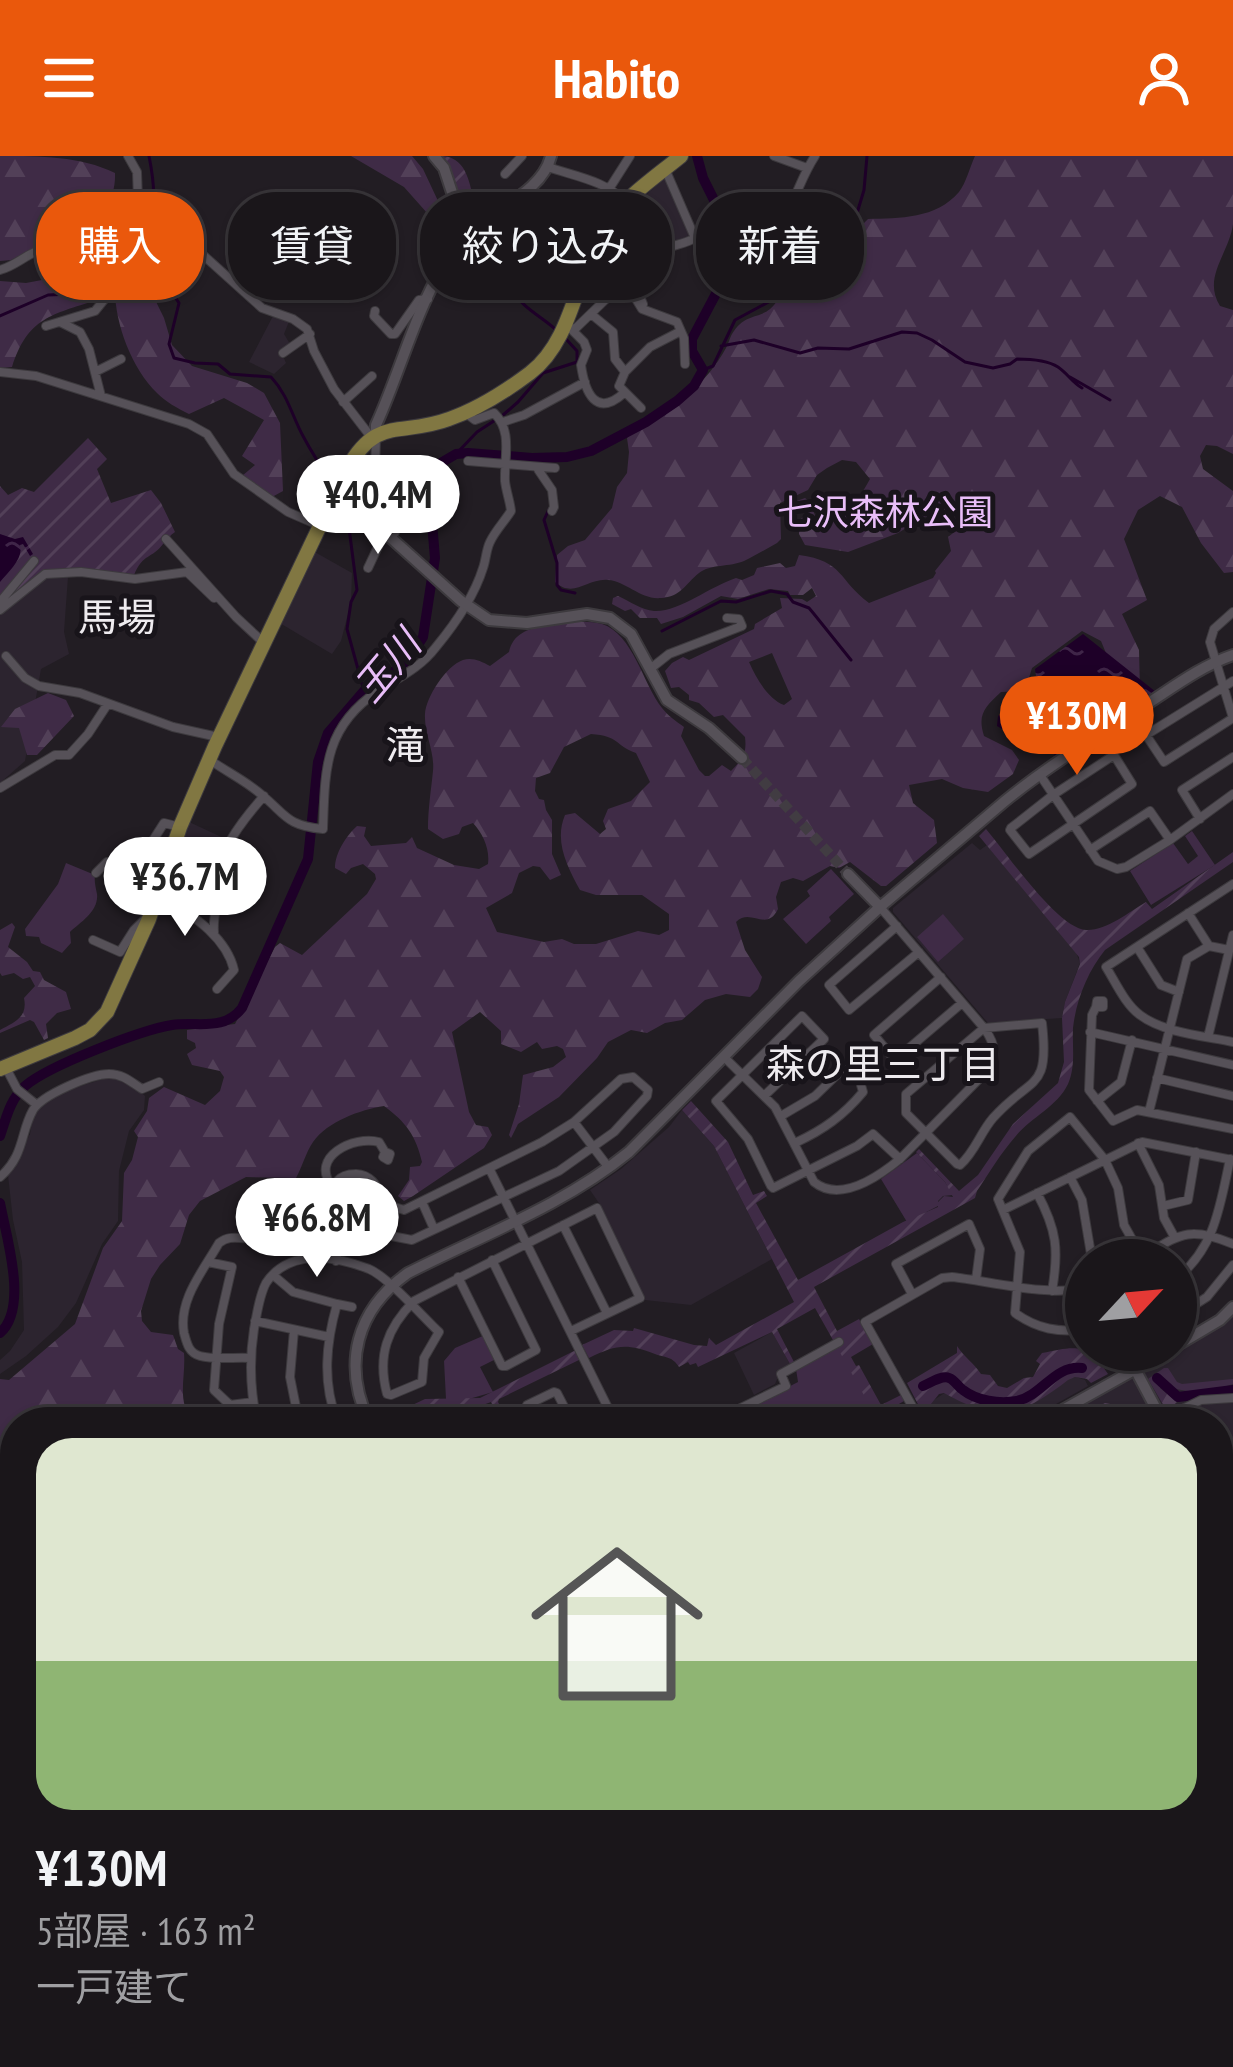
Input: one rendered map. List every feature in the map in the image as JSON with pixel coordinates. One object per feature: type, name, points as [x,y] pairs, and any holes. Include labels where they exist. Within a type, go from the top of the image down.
[{"type":"main road","points":[[638,192],[681,156]]},
{"type":"main road","points":[[3,1067],[75,1038],[107,1012],[149,919],[180,827],[320,526],[335,511],[338,488],[358,449],[374,436],[442,422],[466,412],[538,366],[567,327],[574,300]]},
{"type":"street","points":[[128,156],[136,167],[138,192]]},
{"type":"street","points":[[434,156],[444,168],[452,192]]},
{"type":"street","points":[[505,174],[522,156]]},
{"type":"street","points":[[610,189],[630,156]]},
{"type":"street","points":[[774,156],[807,168]]},
{"type":"street","points":[[796,192],[815,156]]},
{"type":"street","points":[[523,192],[539,180],[549,162],[613,192]]},
{"type":"street","points":[[642,309],[639,286],[657,256],[695,238],[665,169]]},
{"type":"street","points":[[0,270],[36,251]]},
{"type":"street","points":[[204,256],[262,308],[293,319],[310,334],[320,364],[343,402],[374,436]]},
{"type":"street","points":[[46,326],[95,311],[104,300]]},
{"type":"street","points":[[395,334],[420,300]]},
{"type":"street","points":[[368,568],[400,526],[392,486],[375,473],[376,425],[427,300]]},
{"type":"street","points":[[567,327],[576,328],[605,300]]},
{"type":"street","points":[[637,300],[642,309],[676,320],[684,338],[685,364]]},
{"type":"street","points":[[375,311],[374,316],[395,334]]},
{"type":"street","points":[[395,334],[407,311]]},
{"type":"street","points":[[591,314],[613,332],[615,358],[625,372]]},
{"type":"street","points":[[59,322],[80,332],[101,396]]},
{"type":"street","points":[[567,327],[584,342],[587,350],[581,365],[598,402],[613,403],[624,393]]},
{"type":"street","points":[[283,353],[310,334]]},
{"type":"street","points":[[641,408],[619,382],[625,372],[650,347],[684,338]]},
{"type":"street","points":[[94,372],[121,359]]},
{"type":"street","points":[[0,372],[36,376],[189,424],[207,434],[234,474],[287,512],[320,526]]},
{"type":"street","points":[[343,402],[372,376]]},
{"type":"street","points":[[501,419],[524,415],[585,382]]},
{"type":"street","points":[[210,760],[264,796],[284,817],[323,829],[328,753],[339,730],[373,695],[415,670],[435,650],[466,605],[492,537],[511,511],[501,419],[492,412],[475,420],[466,412]]},
{"type":"street","points":[[468,461],[506,460],[555,468]]},
{"type":"street","points":[[536,467],[554,495],[552,511]]},
{"type":"street","points":[[399,504],[423,494]]},
{"type":"street","points":[[335,511],[388,536],[489,620],[527,623],[587,614],[610,618],[631,634],[667,700],[742,758]]},
{"type":"street","points":[[166,539],[264,643]]},
{"type":"street","points":[[0,606],[34,561]]},
{"type":"street","points":[[0,606],[38,578],[56,572],[135,579],[188,572],[209,595],[218,596]]},
{"type":"street","points":[[1233,612],[1220,623],[1210,643],[1222,685],[1233,718],[1165,762],[1146,735],[1222,685],[1233,681]]},
{"type":"street","points":[[649,670],[669,654],[742,626],[740,619],[727,618]]},
{"type":"street","points":[[6,656],[30,682],[94,697],[173,728],[220,738]]},
{"type":"street","points":[[363,1407],[356,1377],[358,1341],[373,1306],[391,1286],[609,1168],[880,907],[1040,775],[1215,662],[1233,656]]},
{"type":"street","points":[[0,788],[56,755],[69,754],[107,705]]},
{"type":"street","points":[[1114,755],[1132,784],[1031,854],[1010,830],[1053,795],[1114,755]]},
{"type":"street","points":[[1200,819],[1182,790],[1233,758]]},
{"type":"street","points":[[1040,775],[1098,861],[1117,868],[1170,840],[1233,794]]},
{"type":"street","points":[[214,932],[221,861],[243,819],[264,796]]},
{"type":"street","points":[[1090,850],[1150,811],[1170,840]]},
{"type":"street","points":[[96,873],[106,862],[142,860],[164,823],[180,827]]},
{"type":"street","points":[[724,1057],[782,1116],[814,1182],[823,1189],[840,1191],[900,1159],[990,1068],[993,1043],[984,1028],[848,874]]},
{"type":"street","points":[[1232,887],[1106,968],[1137,1013],[1152,1022],[1233,1042]]},
{"type":"street","points":[[159,893],[214,932],[235,965],[218,989]]},
{"type":"street","points":[[1188,914],[1209,946]]},
{"type":"street","points":[[93,940],[117,952],[123,950],[139,924],[149,919]]},
{"type":"street","points":[[897,926],[830,989],[850,1010],[920,952]]},
{"type":"street","points":[[1208,1036],[1233,935]]},
{"type":"street","points":[[1149,1112],[1187,959],[1209,946],[1229,950]]},
{"type":"street","points":[[102,958],[107,947]]},
{"type":"street","points":[[1137,947],[1161,985],[1179,992]]},
{"type":"street","points":[[941,977],[874,1035],[896,1060],[962,1003]]},
{"type":"street","points":[[1096,1006],[1090,1032],[1089,1090],[1113,1121],[1137,1110],[1233,1129]]},
{"type":"street","points":[[765,1096],[824,1039],[802,1016],[716,1104],[748,1139],[772,1188],[857,1147],[873,1134],[900,1159]]},
{"type":"street","points":[[1042,1023],[1042,1071],[990,1121],[960,1165],[926,1134],[906,1113],[906,1094],[984,1028],[1042,1023]]},
{"type":"street","points":[[1090,1032],[1233,1065]]},
{"type":"street","points":[[1097,1101],[1121,1082],[1132,1040]]},
{"type":"street","points":[[782,1116],[814,1096],[847,1064],[859,1078],[863,1092],[839,1118],[795,1144]]},
{"type":"street","points":[[3,1067],[17,1089],[36,1104]]},
{"type":"street","points":[[3,1174],[22,1144],[36,1104],[49,1095],[99,1075],[124,1076],[142,1089],[159,1082]]},
{"type":"street","points":[[250,1358],[200,1356],[190,1350],[182,1317],[184,1303],[225,1238],[255,1237],[283,1220],[320,1216],[332,1186],[351,1174],[373,1180],[386,1202],[404,1210],[542,1142],[574,1122],[626,1076],[648,1090],[595,1148],[559,1171],[409,1240],[350,1228],[341,1232],[336,1261]]},
{"type":"street","points":[[1157,1078],[1233,1096]]},
{"type":"street","points":[[1065,1331],[1025,1321],[1014,1310],[1020,1252],[998,1198],[1028,1151],[1070,1118],[1105,1160],[1131,1239]]},
{"type":"street","points":[[574,1122],[609,1168]]},
{"type":"street","points":[[332,1186],[325,1167],[338,1151],[363,1139],[379,1142],[385,1159]]},
{"type":"street","points":[[1138,1143],[1159,1185],[1164,1218],[1175,1238],[1194,1232],[1233,1244]]},
{"type":"street","points":[[1003,1210],[1138,1143],[1231,1160],[1212,1235],[1197,1260]]},
{"type":"street","points":[[1162,1206],[1187,1200],[1196,1152]]},
{"type":"street","points":[[489,1168],[608,1407]]},
{"type":"street","points":[[1070,1177],[1082,1200],[1088,1239]]},
{"type":"street","points":[[1037,1193],[1055,1234],[1052,1291]]},
{"type":"street","points":[[422,1202],[434,1229]]},
{"type":"street","points":[[254,1407],[250,1358],[262,1292],[273,1275],[296,1260],[318,1258],[369,1269],[383,1277],[410,1305],[439,1333],[424,1358],[422,1382],[387,1394],[382,1365],[385,1344],[390,1329],[410,1305],[425,1293],[597,1208],[640,1298],[571,1331]]},
{"type":"street","points":[[912,1294],[896,1264],[969,1224],[980,1249],[976,1280]]},
{"type":"street","points":[[563,1225],[607,1313]]},
{"type":"street","points":[[458,1276],[506,1366],[536,1350],[492,1260]]},
{"type":"street","points":[[208,1262],[232,1268],[220,1324],[216,1394],[230,1405],[253,1402]]},
{"type":"street","points":[[1197,1303],[1233,1265]]},
{"type":"street","points":[[273,1275],[293,1292],[352,1307]]},
{"type":"street","points":[[913,1407],[865,1322],[942,1278],[1065,1292]]},
{"type":"street","points":[[332,1407],[326,1368],[337,1304]]},
{"type":"street","points":[[1197,1334],[1233,1307]]},
{"type":"street","points":[[255,1321],[329,1336]]},
{"type":"street","points":[[294,1330],[290,1377],[295,1407]]},
{"type":"street","points":[[743,1407],[786,1386],[781,1374],[839,1342]]},
{"type":"street","points":[[1068,1407],[1132,1371]]},
{"type":"street","points":[[1137,1371],[1155,1407]]},
{"type":"street","points":[[526,1407],[554,1392],[564,1407]]},
{"type":"street","points":[[1188,1407],[1201,1400],[1233,1398]]},
{"type":"shaded area","points":[[666,177],[693,235],[672,248],[672,192],[649,192]]},
{"type":"shaded area","points":[[274,314],[290,319],[284,334],[290,344],[283,356],[286,363],[274,374],[249,362]]},
{"type":"shaded area","points":[[313,551],[352,573],[351,602],[341,641],[332,654],[278,622]]},
{"type":"shaded area","points":[[49,577],[68,577],[64,632],[69,654],[41,669],[25,761],[0,783],[0,611]]},
{"type":"shaded area","points":[[187,821],[230,841],[220,860],[179,841]]},
{"type":"shaded area","points":[[972,843],[980,850],[987,845],[1076,952],[1080,963],[1062,1018],[988,1023],[893,912]]},
{"type":"shaded area","points":[[113,1076],[125,1078],[145,1096],[144,1110],[129,1131],[119,1171],[118,1221],[102,1244],[76,1303],[58,1327],[0,1374],[0,1360],[24,1330],[22,1262],[8,1175],[30,1134],[33,1115],[46,1102],[64,1091]]},
{"type":"shaded area","points":[[682,1110],[714,1146],[772,1259],[691,1305],[645,1300],[590,1190],[621,1169]]},
{"type":"shaded area","points":[[1233,1311],[1233,1385],[1179,1407],[1075,1407],[1139,1371],[1197,1371],[1197,1339]]},
{"type":"shaded area","points":[[772,1332],[790,1364],[782,1368],[775,1384],[754,1395],[734,1353]]},
{"type":"shaded area","points":[[1076,1377],[1088,1386],[1051,1407],[928,1407],[946,1392],[956,1399]]},
{"type":"shaded area","points":[[1233,1400],[1233,1407],[1190,1407],[1201,1401]]},
{"type":"green space","points":[[0,156],[59,158],[115,173],[113,192],[36,192],[36,249],[0,261]]},
{"type":"green space","points":[[351,156],[412,156],[434,192],[420,192],[420,205],[404,187]]},
{"type":"green space","points":[[440,156],[461,165],[472,192],[458,192]]},
{"type":"green space","name":"七沢森林公園","points":[[975,156],[1233,156],[1233,224],[1214,285],[1220,306],[1233,310],[1233,454],[1206,445],[1200,456],[1203,469],[1233,491],[1233,572],[1224,573],[1182,507],[1160,496],[1138,510],[1124,539],[1147,600],[1122,614],[1139,650],[1140,691],[1072,696],[1108,658],[1101,641],[1082,631],[1032,668],[1025,691],[1001,692],[984,711],[984,736],[1012,750],[1019,760],[1013,774],[988,792],[942,779],[909,785],[913,803],[934,820],[937,843],[886,886],[850,862],[839,868],[830,866],[803,881],[781,882],[773,916],[736,922],[745,950],[762,977],[750,997],[726,994],[705,1000],[682,1020],[647,1033],[631,1030],[608,1042],[559,1097],[518,1124],[511,1138],[523,1075],[553,1067],[566,1057],[563,1049],[542,1049],[537,1042],[521,1052],[501,1044],[501,1031],[480,1012],[452,1032],[469,1112],[476,1125],[488,1127],[492,1135],[484,1148],[404,1201],[398,1196],[409,1180],[410,1167],[422,1162],[409,1130],[384,1106],[327,1128],[311,1146],[296,1178],[246,1177],[200,1201],[189,1215],[180,1244],[151,1279],[141,1311],[151,1332],[173,1335],[184,1353],[186,1407],[0,1407],[0,1379],[9,1380],[75,1324],[103,1248],[122,1221],[124,1173],[138,1137],[134,1131],[149,1098],[164,1087],[205,1105],[220,1091],[224,1077],[220,1071],[192,1065],[187,1054],[196,1048],[187,1039],[187,1030],[235,1024],[275,947],[280,943],[302,955],[367,894],[376,879],[363,864],[346,874],[335,868],[342,845],[357,826],[366,827],[364,836],[371,846],[406,843],[412,837],[417,848],[454,865],[479,869],[488,864],[485,842],[473,823],[443,839],[428,829],[433,764],[425,714],[433,691],[450,669],[470,659],[490,666],[509,652],[517,637],[532,629],[573,622],[602,624],[630,649],[655,698],[684,727],[681,736],[699,770],[709,776],[722,765],[731,771],[735,767],[745,752],[745,737],[723,715],[714,717],[679,687],[671,688],[665,671],[683,657],[689,660],[754,629],[782,608],[780,598],[807,602],[816,596],[812,588],[803,595],[769,589],[738,599],[721,596],[661,624],[657,618],[640,618],[631,609],[612,604],[613,598],[663,610],[736,578],[754,575],[757,568],[780,563],[786,568],[795,566],[799,555],[833,567],[869,603],[933,578],[951,551],[948,537],[957,530],[955,518],[969,508],[966,505],[946,517],[924,517],[898,533],[848,552],[805,545],[799,521],[807,513],[794,502],[805,498],[817,520],[827,518],[849,507],[870,479],[856,462],[842,460],[817,475],[808,490],[780,503],[781,539],[777,543],[744,561],[704,570],[673,595],[654,598],[608,580],[568,589],[555,582],[557,555],[585,540],[612,508],[617,487],[627,473],[627,438],[695,388],[741,323],[768,311],[777,300],[864,300],[864,223],[917,215],[940,207],[959,192]],"holes":[[[772,653],[792,699],[784,705],[768,693],[749,662]],[[591,734],[636,753],[650,782],[631,801],[608,809],[603,821],[606,829],[600,834],[575,813],[565,815],[561,844],[580,890],[596,895],[642,895],[669,914],[669,930],[659,935],[638,931],[596,944],[562,939],[544,942],[497,932],[486,908],[512,893],[519,873],[533,866],[540,867],[550,880],[561,875],[552,854],[552,820],[535,791],[536,778],[550,773],[564,747]]]},
{"type":"green space","points":[[0,281],[36,281],[36,300],[96,300],[44,320],[26,338],[12,367],[0,368]]},
{"type":"green space","points":[[155,300],[172,345],[192,366],[264,393],[280,423],[283,491],[272,497],[242,476],[255,465],[242,456],[264,420],[224,398],[189,414],[160,396],[140,372],[127,345],[116,303]]},
{"type":"green space","points":[[88,438],[107,459],[97,469],[111,503],[151,490],[175,532],[134,575],[50,569],[0,607],[0,486],[8,495],[22,488],[34,492]]},
{"type":"green space","points":[[48,693],[66,700],[74,716],[37,755],[27,755],[19,728],[1,727],[15,709]]},
{"type":"green space","points":[[986,829],[1047,903],[1086,930],[1109,924],[1146,902],[1152,909],[1233,852],[1233,862],[1105,950],[1077,1007],[1068,1084],[1010,1143],[975,1198],[814,1287],[837,1331],[859,1319],[873,1344],[851,1357],[881,1405],[901,1395],[904,1401],[894,1407],[871,1407],[815,1308],[777,1329],[794,1362],[790,1364],[772,1332],[698,1367],[688,1362],[679,1367],[668,1358],[628,1347],[589,1358],[582,1345],[614,1330],[634,1328],[694,1345],[707,1346],[709,1338],[716,1345],[794,1302],[714,1146],[682,1110],[691,1101],[728,1142],[753,1195],[764,1191],[767,1196],[756,1203],[798,1280],[938,1207],[944,1196],[953,1197],[916,1152],[919,1149],[959,1191],[978,1175],[1013,1124],[1058,1083],[1064,1062],[1062,1018],[1079,957],[979,836]]},
{"type":"green space","points":[[1192,831],[1215,865],[1151,905],[1130,871],[1173,843],[1188,864],[1198,856],[1185,836]]},
{"type":"green space","points":[[66,863],[95,875],[97,900],[70,932],[71,943],[62,953],[41,943],[39,937],[26,936],[25,929],[58,884]]},
{"type":"green space","points":[[831,869],[854,894],[806,944],[783,919]]},
{"type":"green space","points":[[943,914],[964,939],[938,962],[917,937]]},
{"type":"green space","points":[[12,923],[15,927],[8,947],[44,980],[66,992],[71,1009],[57,1013],[46,1024],[48,1038],[44,1040],[30,1020],[0,1033],[22,1014],[24,998],[35,986],[30,977],[0,973],[0,930]]},
{"type":"green space","points":[[917,1153],[953,1195],[943,1196],[938,1206],[907,1222],[881,1179]]},
{"type":"green space","points":[[485,1335],[496,1359],[480,1367],[493,1392],[446,1399],[444,1361],[455,1348]]},
{"type":"green space","points":[[957,1346],[981,1374],[1007,1388],[1033,1377],[1042,1353],[1063,1349],[1065,1371],[1108,1374],[1091,1383],[1075,1377],[1025,1407],[974,1407],[944,1393],[929,1407],[919,1407],[907,1383],[957,1353]]},
{"type":"green space","points":[[838,1347],[872,1407],[749,1407],[798,1382],[796,1369]]},
{"type":"green space","points":[[576,1350],[581,1359],[499,1399],[500,1407],[491,1402],[480,1407],[408,1407],[425,1399],[480,1398]]},
{"type":"green space","points":[[1160,1371],[1170,1371],[1182,1384],[1233,1379],[1233,1384],[1196,1391],[1161,1382],[1160,1388],[1177,1402],[1165,1407],[1148,1379]]},
{"type":"water","points":[[0,534],[23,537],[33,554],[20,545],[18,560],[0,582]]},
{"type":"water","points":[[1083,634],[1156,692],[1056,757],[1060,742],[1053,729],[1007,732],[997,726],[998,716],[1015,702],[1054,696],[1035,669]]},
{"type":"waterway","points":[[149,156],[154,192]]},
{"type":"waterway","name":"玉川","points":[[0,1136],[20,1091],[53,1069],[158,1028],[227,1020],[242,1008],[308,859],[318,762],[328,733],[364,691],[408,660],[423,637],[435,558],[430,499],[439,464],[456,454],[532,458],[591,451],[646,422],[694,386],[703,370],[692,351],[692,339],[729,269],[719,210],[697,156]]},
{"type":"waterway","points":[[703,370],[713,366],[735,320],[774,299],[782,281],[798,274],[822,283],[839,273],[864,190],[867,156]]},
{"type":"waterway","points":[[0,316],[37,300]]},
{"type":"waterway","points":[[177,300],[169,344],[174,358],[218,364],[230,374],[271,377],[334,486]]},
{"type":"waterway","points":[[520,300],[555,329]]},
{"type":"waterway","points":[[721,346],[754,340],[800,353],[849,349],[902,332],[917,333],[965,362],[993,368],[1017,359],[1049,363],[1082,388]]},
{"type":"waterway","points":[[456,454],[518,402],[543,373],[577,362],[577,351],[566,339]]},
{"type":"waterway","points":[[1070,377],[1110,400]]},
{"type":"waterway","points":[[340,493],[348,511]]},
{"type":"waterway","points":[[549,509],[544,520],[557,563],[557,585],[575,593]]},
{"type":"waterway","points":[[348,520],[357,590],[347,629],[364,691]]},
{"type":"waterway","points":[[662,631],[721,601],[736,602],[771,591],[787,594],[809,608],[851,660]]},
{"type":"waterway","name":"玉川","points":[[0,1203],[14,1290],[9,1322],[0,1333]]},
{"type":"waterway","points":[[923,1386],[946,1377],[975,1397],[1010,1402],[1026,1398],[1065,1371]]},
{"type":"waterway","points":[[1157,1378],[1178,1397],[1233,1390]]},
{"type":"tunnel","points":[[742,758],[848,874]]},
{"type":"district","name":"馬場","points":[[117,617]]},
{"type":"district","name":"滝","points":[[405,745]]},
{"type":"district","name":"森の里三丁目","points":[[883,1064]]}]
